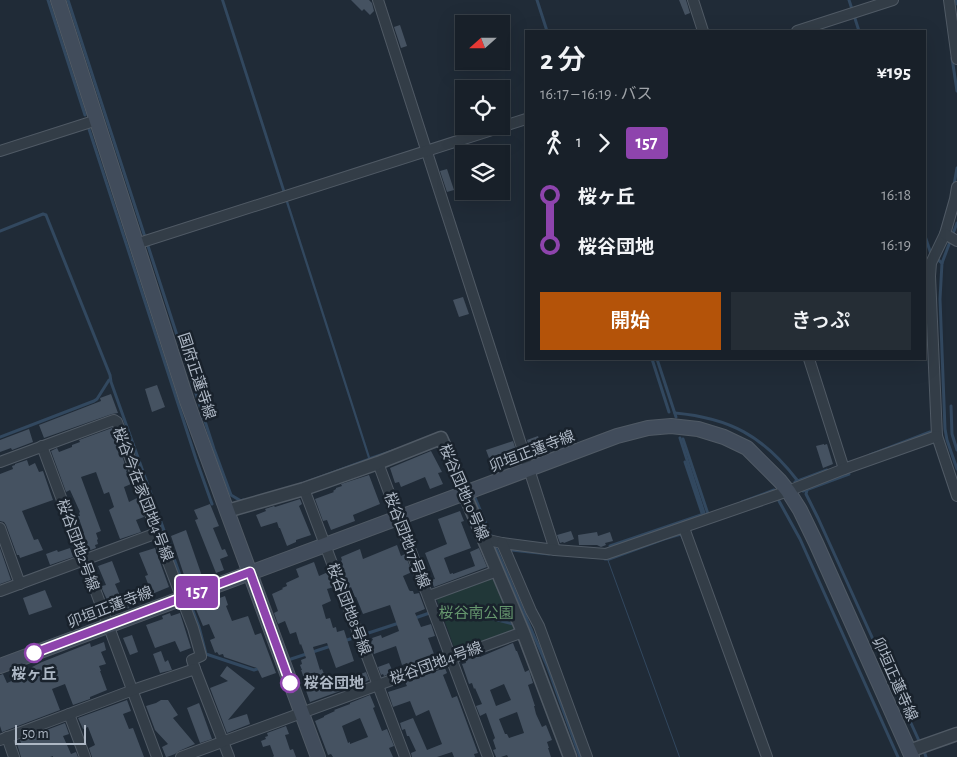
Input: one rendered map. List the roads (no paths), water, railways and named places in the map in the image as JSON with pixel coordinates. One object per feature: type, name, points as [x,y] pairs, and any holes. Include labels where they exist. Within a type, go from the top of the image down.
[{"type":"main road","name":"国府正蓮寺線","points":[[58,0],[187,401],[318,757]]},
{"type":"main road","name":"卯垣正蓮寺線","points":[[0,666],[617,436],[648,428],[671,426],[698,429],[724,437],[747,448],[788,491],[800,510],[816,543],[911,754]]},
{"type":"street","points":[[378,0],[556,550]]},
{"type":"street","points":[[693,0],[703,30]]},
{"type":"street","points":[[800,30],[893,0]]},
{"type":"street","points":[[949,0],[957,59]]},
{"type":"street","points":[[136,244],[525,119]]},
{"type":"street","points":[[0,151],[97,120]]},
{"type":"street","points":[[957,187],[945,234],[931,263],[930,276],[937,436],[957,496]]},
{"type":"street","points":[[945,234],[957,241]]},
{"type":"street","points":[[809,360],[844,469]]},
{"type":"street","name":"桜谷今在家団地4号線","points":[[0,462],[114,420],[117,422],[157,534],[194,628],[201,656],[192,660],[195,669]]},
{"type":"street","points":[[484,539],[556,550],[606,554],[788,491],[937,436]]},
{"type":"street","name":"桜谷団地10号線","points":[[227,511],[378,463],[441,438],[498,570],[570,757]]},
{"type":"street","name":"桜谷団地2号線","points":[[42,446],[157,757]]},
{"type":"street","name":"桜谷団地17号線","points":[[378,463],[488,757]]},
{"type":"street","name":"桜谷団地8号線","points":[[304,488],[405,757]]},
{"type":"street","points":[[0,528],[20,584]]},
{"type":"street","points":[[684,528],[767,757]]},
{"type":"street","points":[[0,592],[157,534]]},
{"type":"street","points":[[502,543],[539,626],[588,757]]},
{"type":"street","points":[[429,596],[498,570]]},
{"type":"street","name":"桜谷団地4号線","points":[[181,757],[523,632]]},
{"type":"street","points":[[14,757],[4,739],[133,690],[195,669],[229,757]]},
{"type":"street","points":[[70,714],[85,757]]},
{"type":"street","points":[[911,754],[957,734]]},
{"type":"water","points":[[221,0],[224,0],[287,193],[370,457],[432,436],[433,438],[300,485],[298,484],[368,458]]},
{"type":"water","points":[[608,559],[680,757],[679,757]]},
{"type":"waterway","points":[[48,0],[85,115]]},
{"type":"waterway","points":[[68,0],[145,237]]},
{"type":"waterway","points":[[537,0],[547,30]]},
{"type":"waterway","points":[[849,0],[859,30]]},
{"type":"waterway","points":[[956,0],[957,4]]},
{"type":"waterway","points":[[952,58],[957,91]]},
{"type":"waterway","points":[[89,129],[212,504]]},
{"type":"waterway","points":[[954,185],[957,168]]},
{"type":"waterway","points":[[0,231],[43,214],[46,215],[110,375],[186,592]]},
{"type":"waterway","points":[[957,223],[942,263],[940,299],[945,429],[957,469]]},
{"type":"waterway","points":[[926,239],[931,254],[942,263]]},
{"type":"waterway","points":[[148,246],[214,449],[231,495],[241,501],[243,500]]},
{"type":"waterway","points":[[652,360],[669,412]]},
{"type":"waterway","points":[[657,360],[676,417]]},
{"type":"waterway","points":[[0,437],[94,401],[109,380]]},
{"type":"waterway","points":[[951,406],[952,434],[957,450]]},
{"type":"waterway","points":[[675,413],[712,419],[744,432],[771,452],[797,480]]},
{"type":"waterway","points":[[870,455],[930,432]]},
{"type":"waterway","points":[[680,438],[705,516]]},
{"type":"waterway","points":[[683,439],[708,514]]},
{"type":"waterway","points":[[685,462],[702,513]]},
{"type":"waterway","points":[[795,482],[827,470]]},
{"type":"waterway","points":[[803,491],[849,474]]},
{"type":"waterway","points":[[742,502],[774,490]]},
{"type":"waterway","points":[[807,490],[806,494],[920,743]]},
{"type":"waterway","points":[[473,493],[492,538]]},
{"type":"waterway","points":[[779,501],[800,539],[898,757]]},
{"type":"waterway","points":[[610,546],[701,515],[706,515]]},
{"type":"waterway","points":[[605,559],[681,534],[683,538]]},
{"type":"waterway","points":[[494,544],[548,668],[580,757]]},
{"type":"waterway","points":[[511,550],[549,554]]},
{"type":"waterway","points":[[189,600],[206,654],[254,670],[260,668]]},
{"type":"waterway","points":[[415,618],[447,607],[517,625]]},
{"type":"waterway","points":[[344,641],[399,623]]},
{"type":"waterway","points":[[291,659],[331,646]]},
{"type":"waterway","points":[[923,748],[926,757]]},
{"type":"place","name":"桜ヶ丘","points":[[34,653]]},
{"type":"place","name":"桜谷団地","points":[[290,683]]},
{"type":"park label","name":"桜谷南公園","points":[[476,613]]}]
